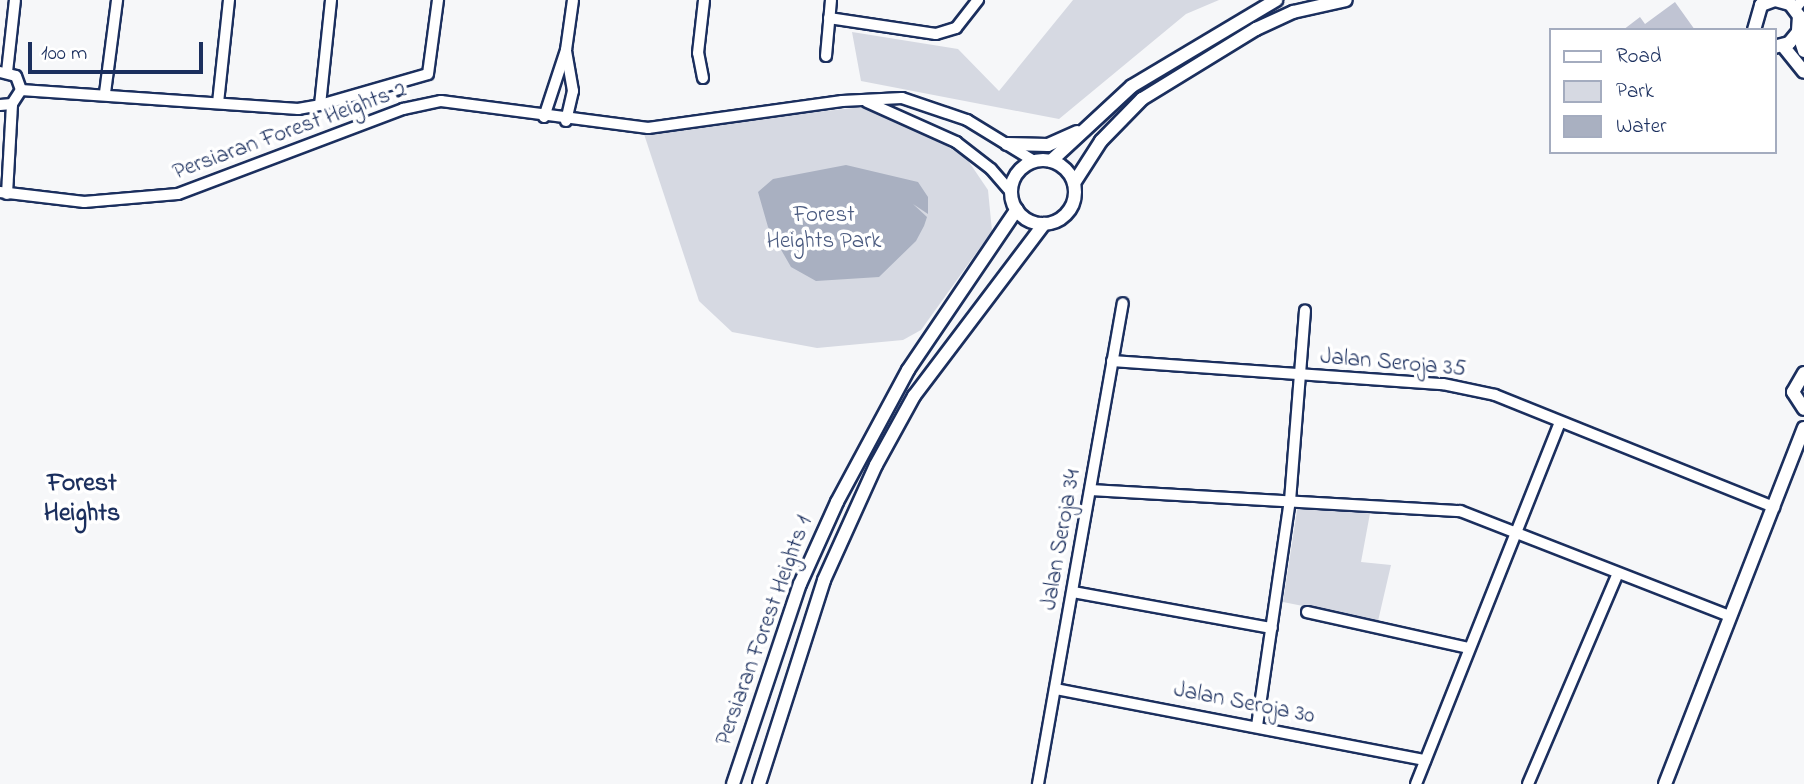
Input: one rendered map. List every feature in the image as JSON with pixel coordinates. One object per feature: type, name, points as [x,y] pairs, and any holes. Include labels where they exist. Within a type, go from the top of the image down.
[{"type":"street","points":[[15,0],[4,72],[16,76],[21,90]]},
{"type":"street","points":[[104,93],[117,0]]},
{"type":"street","points":[[218,103],[229,0]]},
{"type":"street","points":[[320,105],[331,0]]},
{"type":"street","points":[[21,90],[104,93],[298,109],[320,105],[428,74],[438,0]]},
{"type":"street","points":[[544,117],[566,50],[573,0]]},
{"type":"street","points":[[702,78],[698,52],[704,0]]},
{"type":"street","points":[[826,56],[831,0]]},
{"type":"street","points":[[829,18],[936,34],[956,27],[978,0]]},
{"type":"street","points":[[1051,161],[1132,86],[1276,0]]},
{"type":"street","points":[[1074,183],[1066,169],[1051,161],[1034,161],[1015,177],[1012,193],[1017,209],[1044,224],[1059,220],[1071,208],[1074,183],[1101,141],[1142,99],[1256,29],[1293,12],[1346,0]]},
{"type":"street","points":[[1748,0],[1756,12],[1754,28]]},
{"type":"street","points":[[1756,12],[1768,1],[1798,5],[1798,32],[1804,51]]},
{"type":"street","points":[[1798,32],[1779,47],[1804,72]]},
{"type":"street","points":[[566,50],[573,91],[566,121]]},
{"type":"street","points":[[4,193],[12,104],[21,90]]},
{"type":"street","name":"Persiaran Forest Heights 2","points":[[4,193],[84,202],[178,194],[403,109],[442,101],[566,121],[648,128],[842,101],[902,98],[967,121],[1034,161]]},
{"type":"street","points":[[863,100],[956,142],[1012,193]]},
{"type":"street","points":[[0,105],[12,104]]},
{"type":"street","points":[[1007,144],[1048,145],[1095,121]]},
{"type":"street","name":"Persiaran Forest Heights 1","points":[[733,784],[800,584],[837,502],[908,370],[1017,209]]},
{"type":"street","name":"Persiaran Forest Heights 1","points":[[759,784],[824,580],[876,465],[914,396],[1044,224]]},
{"type":"street","name":"Jalan Seroja 34","points":[[1038,784],[1123,303]]},
{"type":"street","points":[[1257,726],[1290,501],[1296,376],[1305,311]]},
{"type":"street","name":"Jalan Seroja 35","points":[[1112,361],[1296,376],[1443,384],[1495,395],[1559,425],[1774,507]]},
{"type":"street","points":[[1804,373],[1793,392],[1804,409]]},
{"type":"street","points":[[1416,784],[1559,425]]},
{"type":"street","points":[[1665,784],[1804,428]]},
{"type":"street","points":[[1091,490],[1460,511],[1518,529],[1618,573],[1730,616]]},
{"type":"street","points":[[1528,784],[1618,573]]},
{"type":"street","points":[[1073,592],[1272,628]]},
{"type":"street","points":[[1307,612],[1468,648]]},
{"type":"street","name":"Jalan Seroja 30","points":[[1056,689],[1425,760]]},
{"type":"green space","points":[[1073,0],[1219,0],[1186,14],[1059,119],[861,81],[852,32],[958,49],[999,91]]},
{"type":"green space","name":"Forest Heights Park","points":[[862,107],[920,129],[967,159],[988,190],[992,231],[921,330],[903,340],[817,348],[732,332],[699,301],[643,131]]},
{"type":"green space","points":[[1298,504],[1371,508],[1361,562],[1391,565],[1378,621],[1283,602]]},
{"type":"water","points":[[846,165],[918,182],[928,197],[928,214],[913,204],[927,217],[924,226],[916,241],[879,277],[816,281],[791,267],[768,227],[758,192],[773,179]]},
{"type":"building","points":[[1675,2],[1694,28],[1626,28],[1640,17],[1645,24]]},
{"type":"district","name":"Forest Heights","points":[[82,500]]}]
